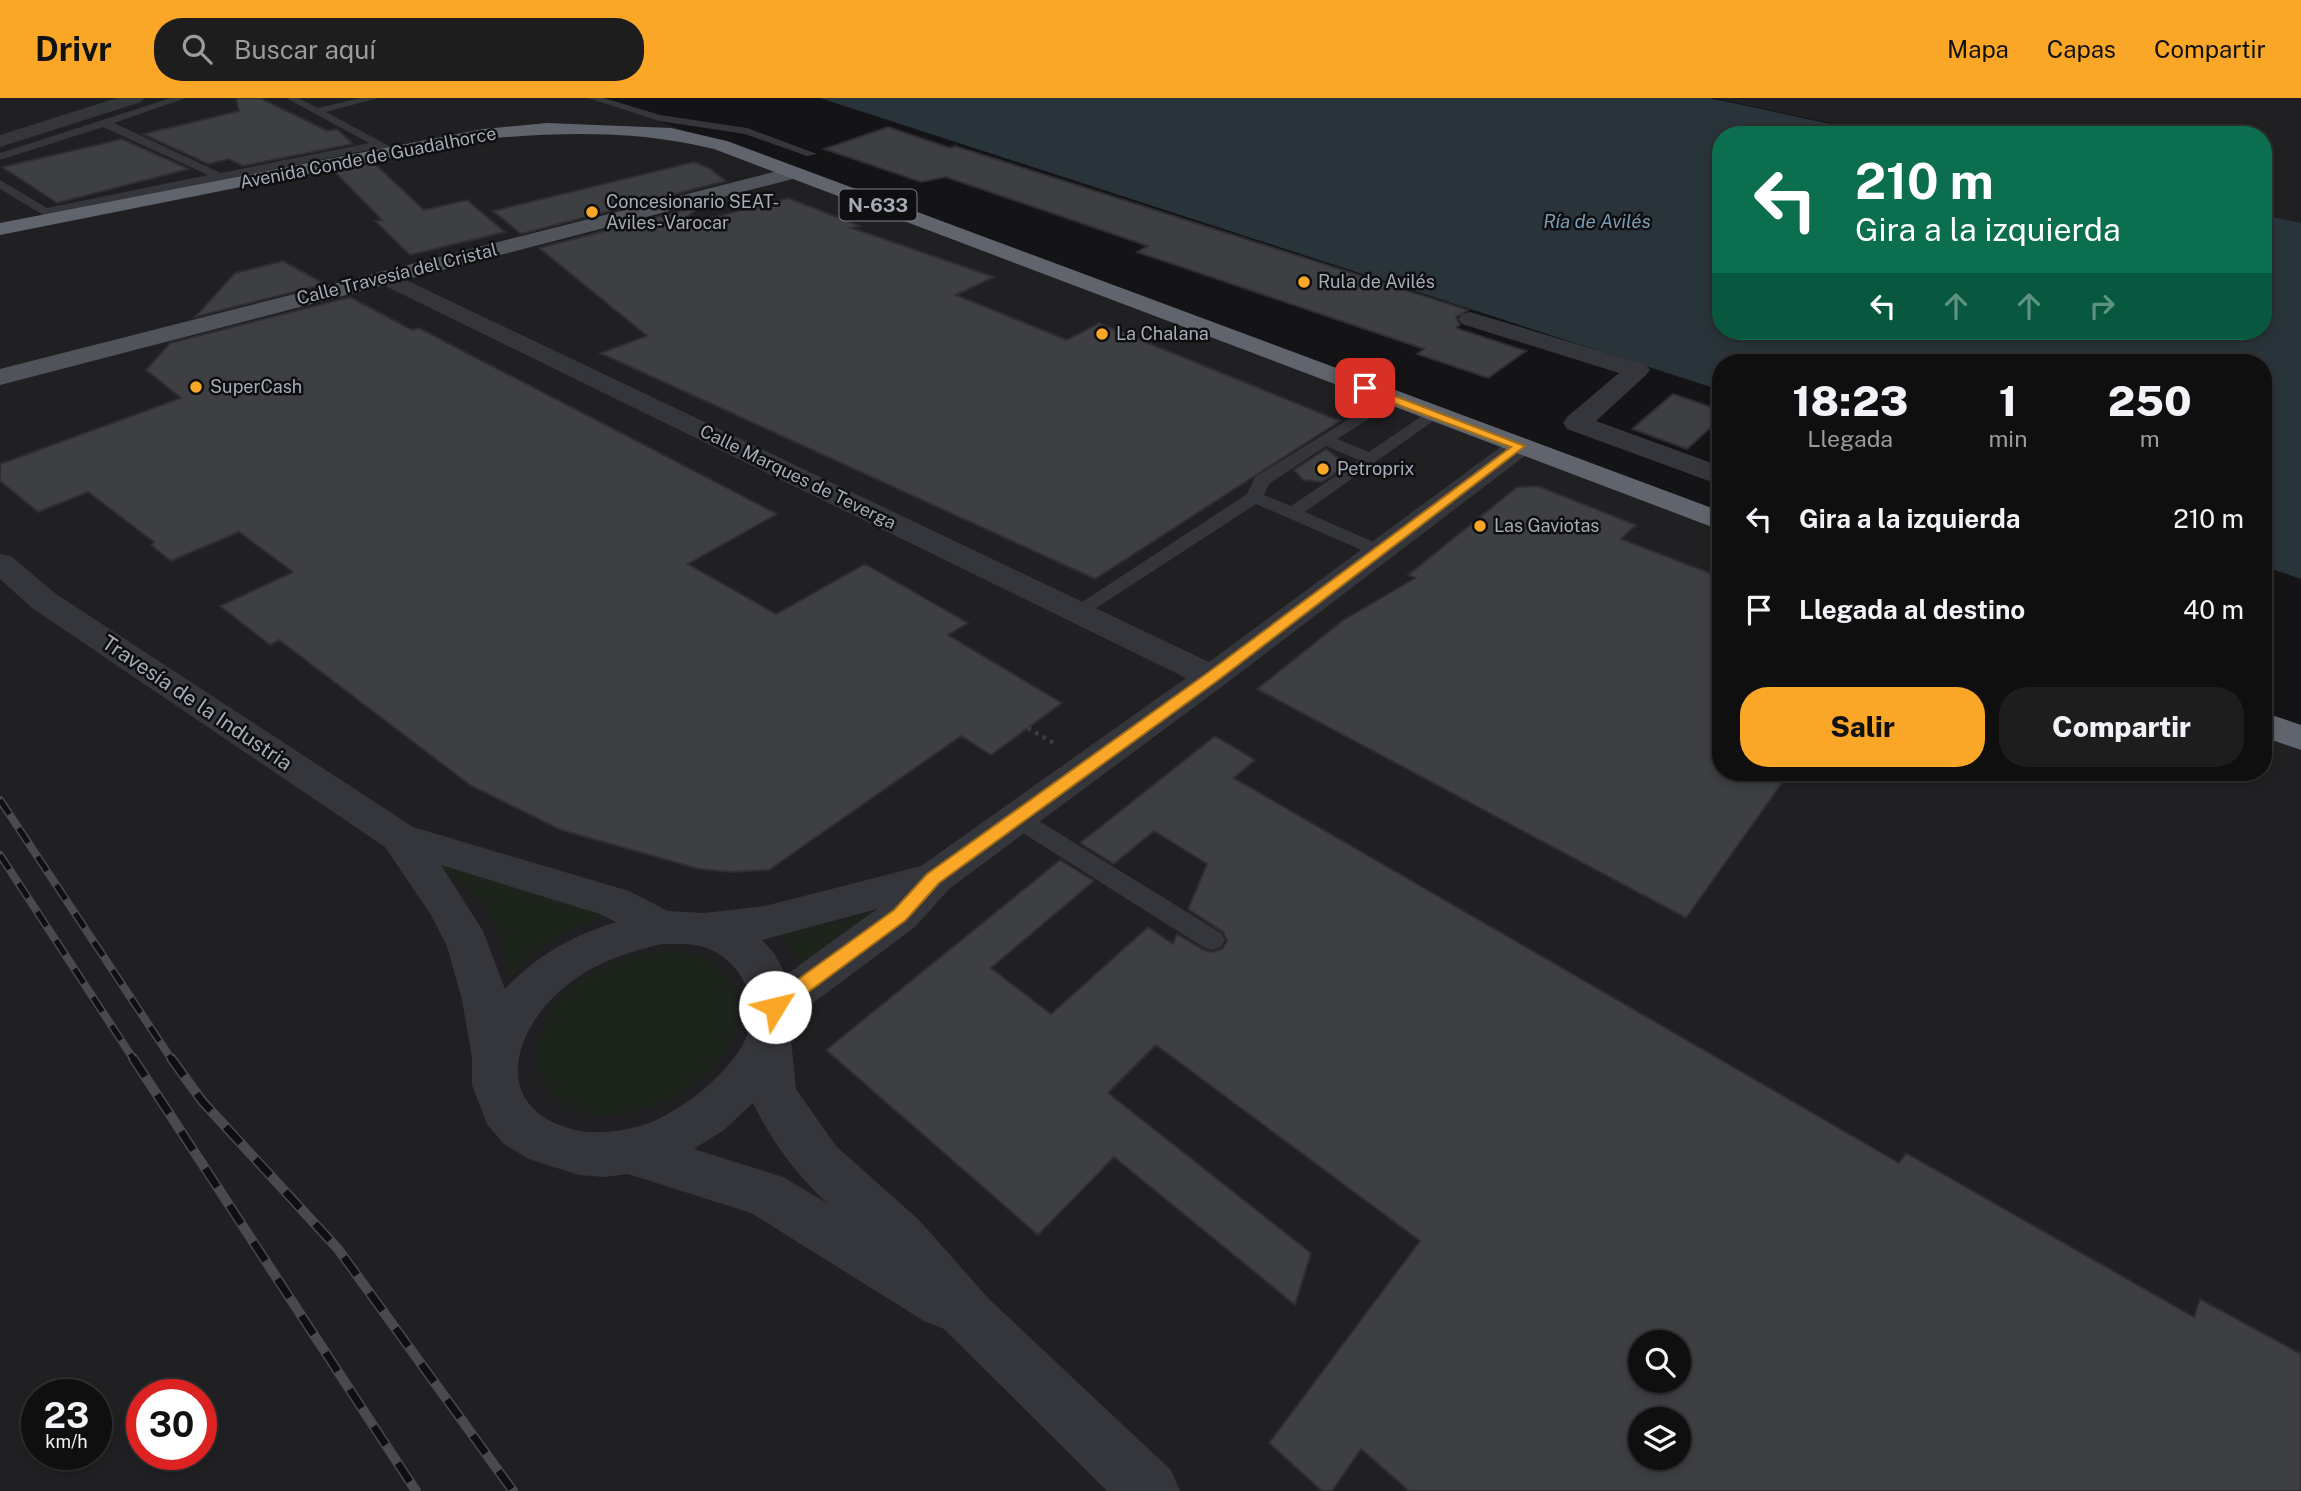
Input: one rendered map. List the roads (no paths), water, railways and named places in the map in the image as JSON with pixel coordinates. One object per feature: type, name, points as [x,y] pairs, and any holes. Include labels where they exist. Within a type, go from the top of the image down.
[{"type":"highway","name":"Avenida Conde de Guadalhorce","points":[[0,229],[388,148],[482,134],[547,128],[624,129],[671,133],[720,145],[1712,518]]},
{"type":"highway","points":[[2272,727],[2301,738]]},
{"type":"main road","name":"Calle Travesía del Cristal","points":[[0,377],[793,173]]},
{"type":"street","points":[[0,141],[135,98]]},
{"type":"street","name":"Calle Marques de Teverga","points":[[385,276],[1212,677]]},
{"type":"street","points":[[1470,318],[1637,370],[1577,423],[1712,472]]},
{"type":"street","points":[[772,1023],[900,915],[933,878],[1018,820],[1520,446]]},
{"type":"street","name":"Travesía de la Industria","points":[[0,563],[40,598],[399,837],[614,902],[682,928],[738,944],[763,968],[772,1023],[772,1092],[789,1123],[818,1162],[901,1237],[971,1320],[1150,1491]]},
{"type":"street","name":"Travesía de la Industria","points":[[399,837],[454,915],[469,946],[480,978],[494,1057],[495,1092],[511,1122],[541,1144],[582,1154],[628,1151],[676,1136],[718,1109],[750,1076],[772,1023]]},
{"type":"street","points":[[682,928],[765,922],[933,878]]},
{"type":"street","name":"Travesía de la Industria","points":[[494,1057],[509,1018],[537,984],[575,955],[617,936],[682,928]]},
{"type":"street","name":"Travesía de la Industria","points":[[628,1151],[765,1194],[971,1320]]},
{"type":"lane","points":[[0,157],[181,98]]},
{"type":"lane","points":[[291,98],[388,148]]},
{"type":"lane","points":[[317,111],[373,98]]},
{"type":"lane","points":[[593,98],[659,118],[747,131],[811,154]]},
{"type":"lane","points":[[104,123],[223,177]]},
{"type":"lane","name":"Avenida Conde de Guadalhorce","points":[[0,184],[45,212],[388,148]]},
{"type":"lane","points":[[1077,612],[1255,497],[1261,481],[1391,398]]},
{"type":"lane","points":[[1292,513],[1434,414]]},
{"type":"lane","points":[[1325,440],[1371,459]]},
{"type":"lane","points":[[1255,497],[1379,551]]},
{"type":"lane","points":[[1018,820],[1212,940]]},
{"type":"water","name":"Ría de Avilés","points":[[820,98],[1709,98],[1841,126],[1712,126],[1712,340],[2272,340],[2272,217],[2301,223],[2301,579],[2272,569],[2272,354],[1712,354],[1712,387]]},
{"type":"railway","points":[[0,800],[172,1060]]},
{"type":"railway","points":[[0,855],[134,1060]]},
{"type":"railway","points":[[133,1058],[416,1491]]},
{"type":"railway","points":[[171,1058],[202,1101],[338,1249],[513,1491]]},
{"type":"place","name":"Concesionario SEAT- Aviles- Varocar","points":[[592,212]]},
{"type":"place","name":"Rula de Avilés","points":[[1304,282]]},
{"type":"place","name":"La Chalana","points":[[1102,334]]},
{"type":"place","name":"SuperCash","points":[[196,387]]},
{"type":"place","name":"Petroprix","points":[[1323,469]]},
{"type":"place","name":"Las Gaviotas","points":[[1480,526]]}]
